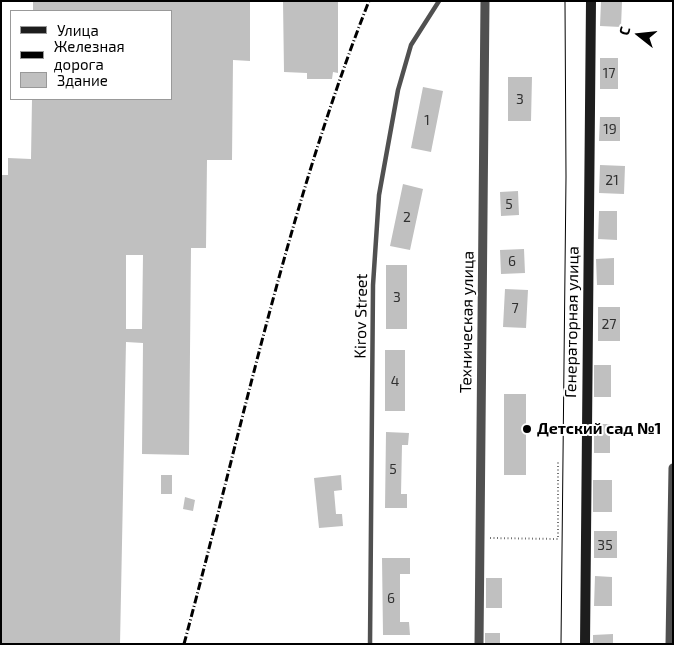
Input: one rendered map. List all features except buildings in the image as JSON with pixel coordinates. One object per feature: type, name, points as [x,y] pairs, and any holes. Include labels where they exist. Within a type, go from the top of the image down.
[{"type":"main road","name":"Генераторная улица","points":[[585,644],[590,1]]},
{"type":"street","name":"Техническая улица","points":[[479,644],[485,1]]},
{"type":"street","points":[[670,644],[673,468]]},
{"type":"lane","name":"Kirov Street","points":[[370,644],[373,285],[379,195],[398,90],[411,45],[439,1]]},
{"type":"path","points":[[480,538],[558,539],[558,460]]},
{"type":"tram line","points":[[561,644],[566,177],[565,1]]},
{"type":"railway","points":[[184,644],[290,239],[340,80],[369,1]]},
{"type":"place","name":"Детский сад №1","points":[[527,429]]}]
